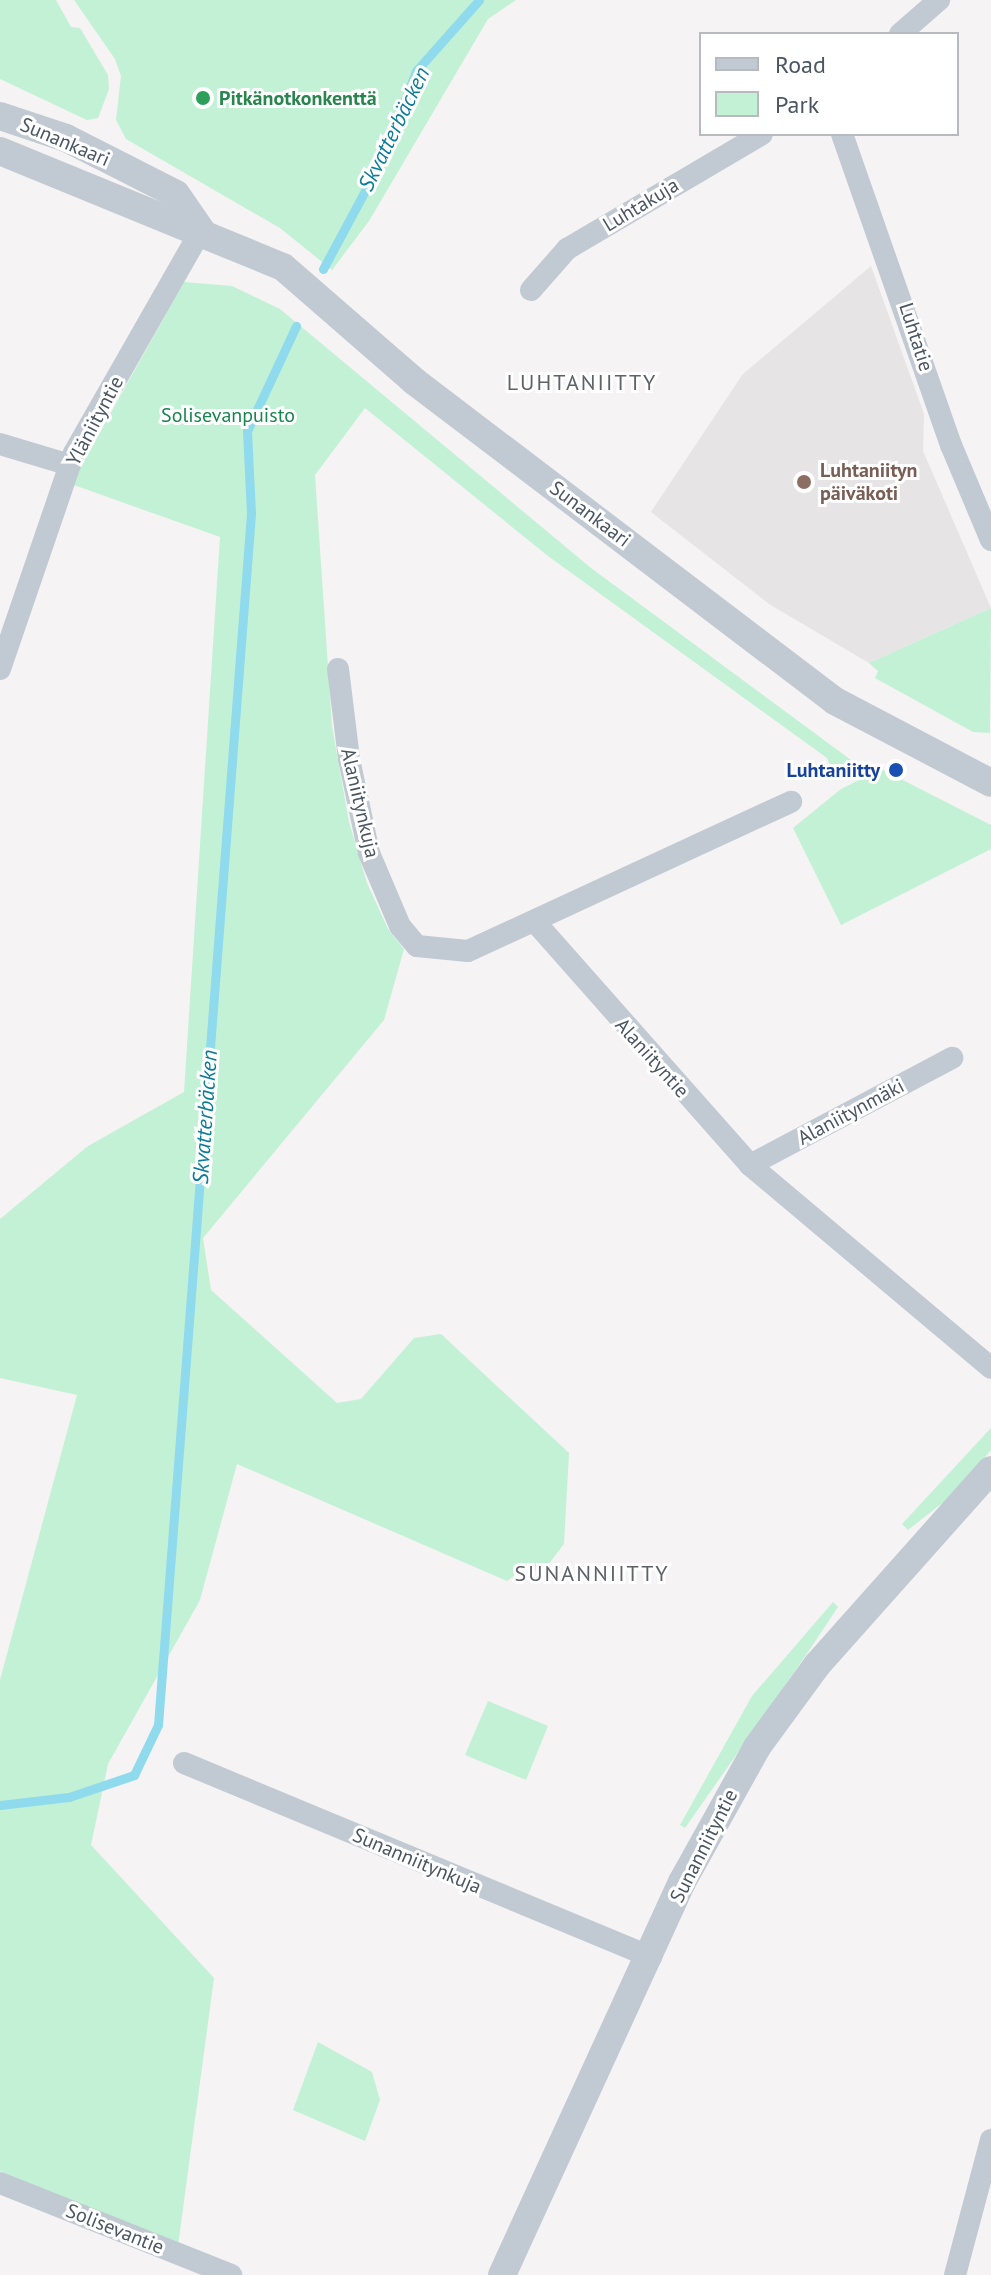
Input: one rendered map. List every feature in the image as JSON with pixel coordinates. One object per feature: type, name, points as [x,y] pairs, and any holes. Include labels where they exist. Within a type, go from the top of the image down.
[{"type":"street","points":[[902,32],[939,0]]},
{"type":"street","name":"Sunankaari","points":[[0,116],[66,138],[176,194],[201,230]]},
{"type":"street","name":"Luhtakuja","points":[[531,290],[567,249],[759,136]]},
{"type":"street","name":"Luhtatie","points":[[843,136],[951,445],[991,540]]},
{"type":"street","name":"Sunankaari","points":[[0,151],[201,230],[283,267],[414,381],[835,701],[991,783]]},
{"type":"street","name":"Yläniityntie","points":[[0,669],[70,465],[201,230]]},
{"type":"street","points":[[0,444],[70,465]]},
{"type":"street","name":"Alaniitynkuja","points":[[338,669],[349,759],[369,853],[400,926],[417,946],[468,951],[536,923]]},
{"type":"street","points":[[536,923],[791,802]]},
{"type":"street","name":"Alaniityntie","points":[[536,923],[750,1165],[991,1368]]},
{"type":"street","name":"Alaniitynmäki","points":[[750,1165],[952,1058]]},
{"type":"street","name":"Sunanniityntie","points":[[502,2275],[651,1957],[682,1882],[757,1747],[817,1665],[991,1470]]},
{"type":"street","name":"Sunanniitynkuja","points":[[184,1763],[651,1957]]},
{"type":"street","points":[[955,2275],[991,2140]]},
{"type":"street","name":"Solisevantie","points":[[0,2183],[231,2275]]},
{"type":"shaded area","name":"Luhtaniityn päiväkoti","points":[[871,266],[924,414],[923,451],[991,608],[869,663],[769,604],[651,512],[743,374]]},
{"type":"green space","points":[[0,0],[56,0],[71,27],[80,28],[108,75],[109,89],[98,118],[87,120],[0,79]]},
{"type":"green space","points":[[74,0],[516,0],[488,19],[369,221],[332,270],[280,228],[126,139],[116,120],[121,76],[115,59]]},
{"type":"green space","name":"Solisevanpuisto","points":[[184,282],[232,286],[280,309],[591,568],[851,760],[833,772],[827,758],[548,556],[365,408],[315,475],[332,726],[349,822],[367,883],[388,929],[404,949],[384,1020],[203,1238],[211,1290],[337,1403],[361,1399],[414,1338],[441,1334],[569,1453],[564,1544],[544,1570],[521,1571],[507,1581],[237,1464],[200,1600],[108,1764],[91,1845],[214,1978],[178,2246],[0,2171],[0,1680],[77,1395],[0,1378],[0,1219],[88,1146],[184,1092],[220,537],[71,484]]},
{"type":"green space","points":[[991,608],[990,733],[973,732],[875,678],[878,671],[869,663]]},
{"type":"green space","points":[[881,769],[991,825],[991,849],[841,925],[793,828],[841,789]]},
{"type":"green space","points":[[991,1428],[991,1450],[950,1497],[908,1530],[902,1524]]},
{"type":"green space","points":[[833,1602],[838,1607],[804,1658],[685,1828],[680,1825],[752,1696]]},
{"type":"green space","points":[[488,1701],[548,1726],[526,1780],[465,1755]]},
{"type":"green space","points":[[318,2042],[372,2072],[380,2100],[365,2141],[293,2110]]},
{"type":"waterway","name":"Skvatterbäcken","points":[[323,269],[383,157],[416,71],[479,0]]},
{"type":"waterway","name":"Skvatterbäcken","points":[[0,1805],[69,1797],[134,1775],[158,1725],[251,513],[247,431],[296,326]]},
{"type":"place","name":"Pitkänotkonkenttä","points":[[203,98]]},
{"type":"place","name":"Luhtaniityn päiväkoti","points":[[804,482]]},
{"type":"place","name":"Luhtaniitty","points":[[896,770]]},
{"type":"district","name":"LUHTANIITTY","points":[[582,383]]},
{"type":"district","name":"SUNANNIITTY","points":[[592,1574]]}]
